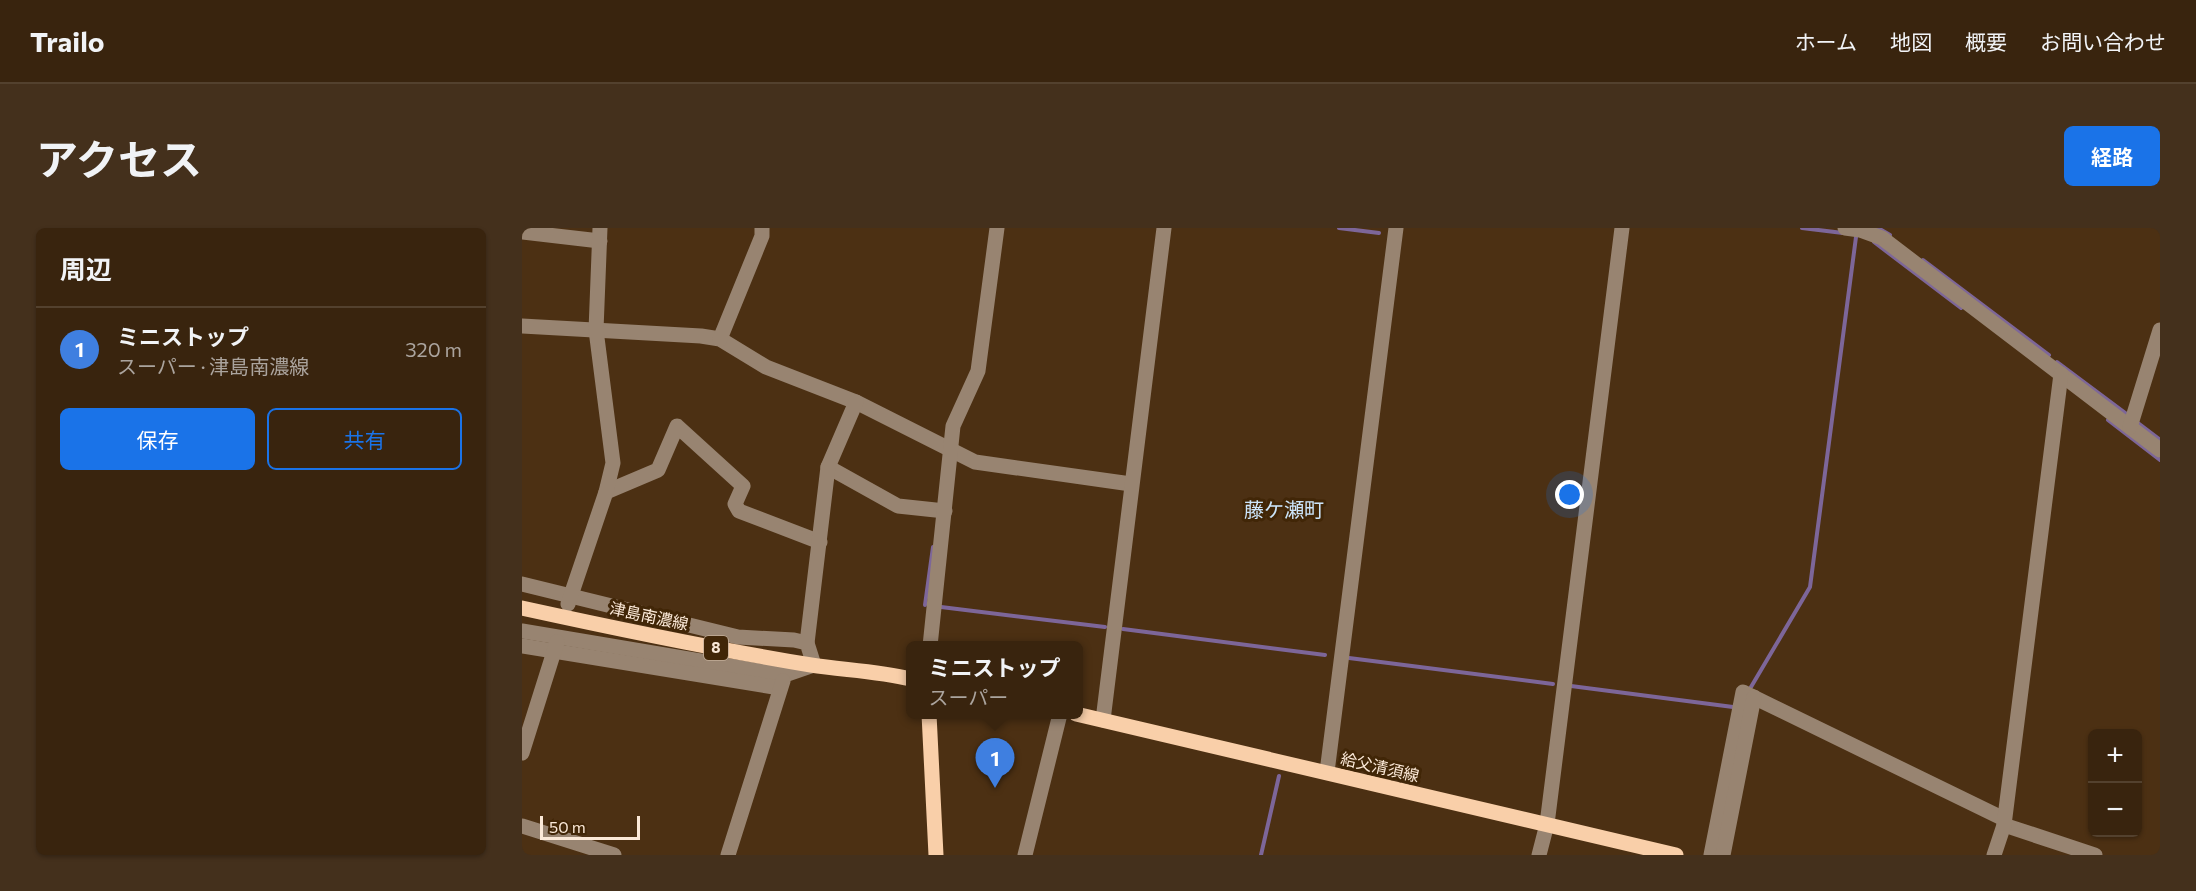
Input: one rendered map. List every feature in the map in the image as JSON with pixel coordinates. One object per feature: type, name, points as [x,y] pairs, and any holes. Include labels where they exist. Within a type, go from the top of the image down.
[{"type":"main road","name":"津島南濃線","points":[[522,608],[681,642],[906,678]]},
{"type":"main road","name":"給父清須線","points":[[1083,716],[1676,855]]},
{"type":"main road","points":[[929,719],[936,855]]},
{"type":"street","points":[[720,339],[762,237],[762,228],[757,228]]},
{"type":"street","points":[[930,641],[953,426],[978,371],[997,228]]},
{"type":"street","points":[[1103,720],[1164,228]]},
{"type":"street","points":[[1327,772],[1396,228]]},
{"type":"street","points":[[1539,855],[1547,824],[1622,228]]},
{"type":"street","points":[[1845,228],[1882,238],[2160,450]]},
{"type":"street","points":[[522,232],[600,234],[596,330],[613,463],[606,492],[569,600]]},
{"type":"street","points":[[522,326],[720,339],[766,367],[856,402],[975,462],[1131,484]]},
{"type":"street","points":[[2130,427],[2160,330]]},
{"type":"street","points":[[1994,855],[2004,822],[2061,374]]},
{"type":"street","points":[[522,631],[782,682],[814,665],[807,644],[828,467],[856,402]]},
{"type":"street","points":[[606,492],[658,470],[677,426],[743,486],[735,504],[739,511],[820,542]]},
{"type":"street","points":[[828,467],[898,506],[945,511]]},
{"type":"street","points":[[522,585],[569,600],[738,637],[794,640],[807,644]]},
{"type":"street","points":[[522,646],[558,639]]},
{"type":"street","points":[[522,753],[558,639]]},
{"type":"street","points":[[728,855],[782,682]]},
{"type":"street","points":[[1711,855],[1743,692],[2004,822],[2095,855]]},
{"type":"street","points":[[1723,855],[1754,697]]},
{"type":"street","points":[[1025,855],[1059,719]]},
{"type":"street","points":[[522,826],[614,855]]},
{"type":"waterway","points":[[1339,228],[1379,233]]},
{"type":"waterway","points":[[1802,228],[1843,233]]},
{"type":"waterway","points":[[1878,228],[1890,235]]},
{"type":"waterway","points":[[1751,687],[1810,587],[1856,237]]},
{"type":"waterway","points":[[1874,242],[1961,308]]},
{"type":"waterway","points":[[1923,260],[2049,355]]},
{"type":"waterway","points":[[2057,362],[2128,415]]},
{"type":"waterway","points":[[2108,420],[2160,460]]},
{"type":"waterway","points":[[2138,423],[2159,439]]},
{"type":"waterway","points":[[925,605],[933,547]]},
{"type":"waterway","points":[[941,607],[1105,627]]},
{"type":"waterway","points":[[1123,629],[1325,655]]},
{"type":"waterway","points":[[1349,658],[1553,684]]},
{"type":"waterway","points":[[1571,686],[1733,707]]},
{"type":"waterway","points":[[1261,855],[1279,776]]},
{"type":"place","name":"ミニストップ","points":[[995,788]]},
{"type":"district","name":"藤ケ瀬町","points":[[1284,510]]}]
